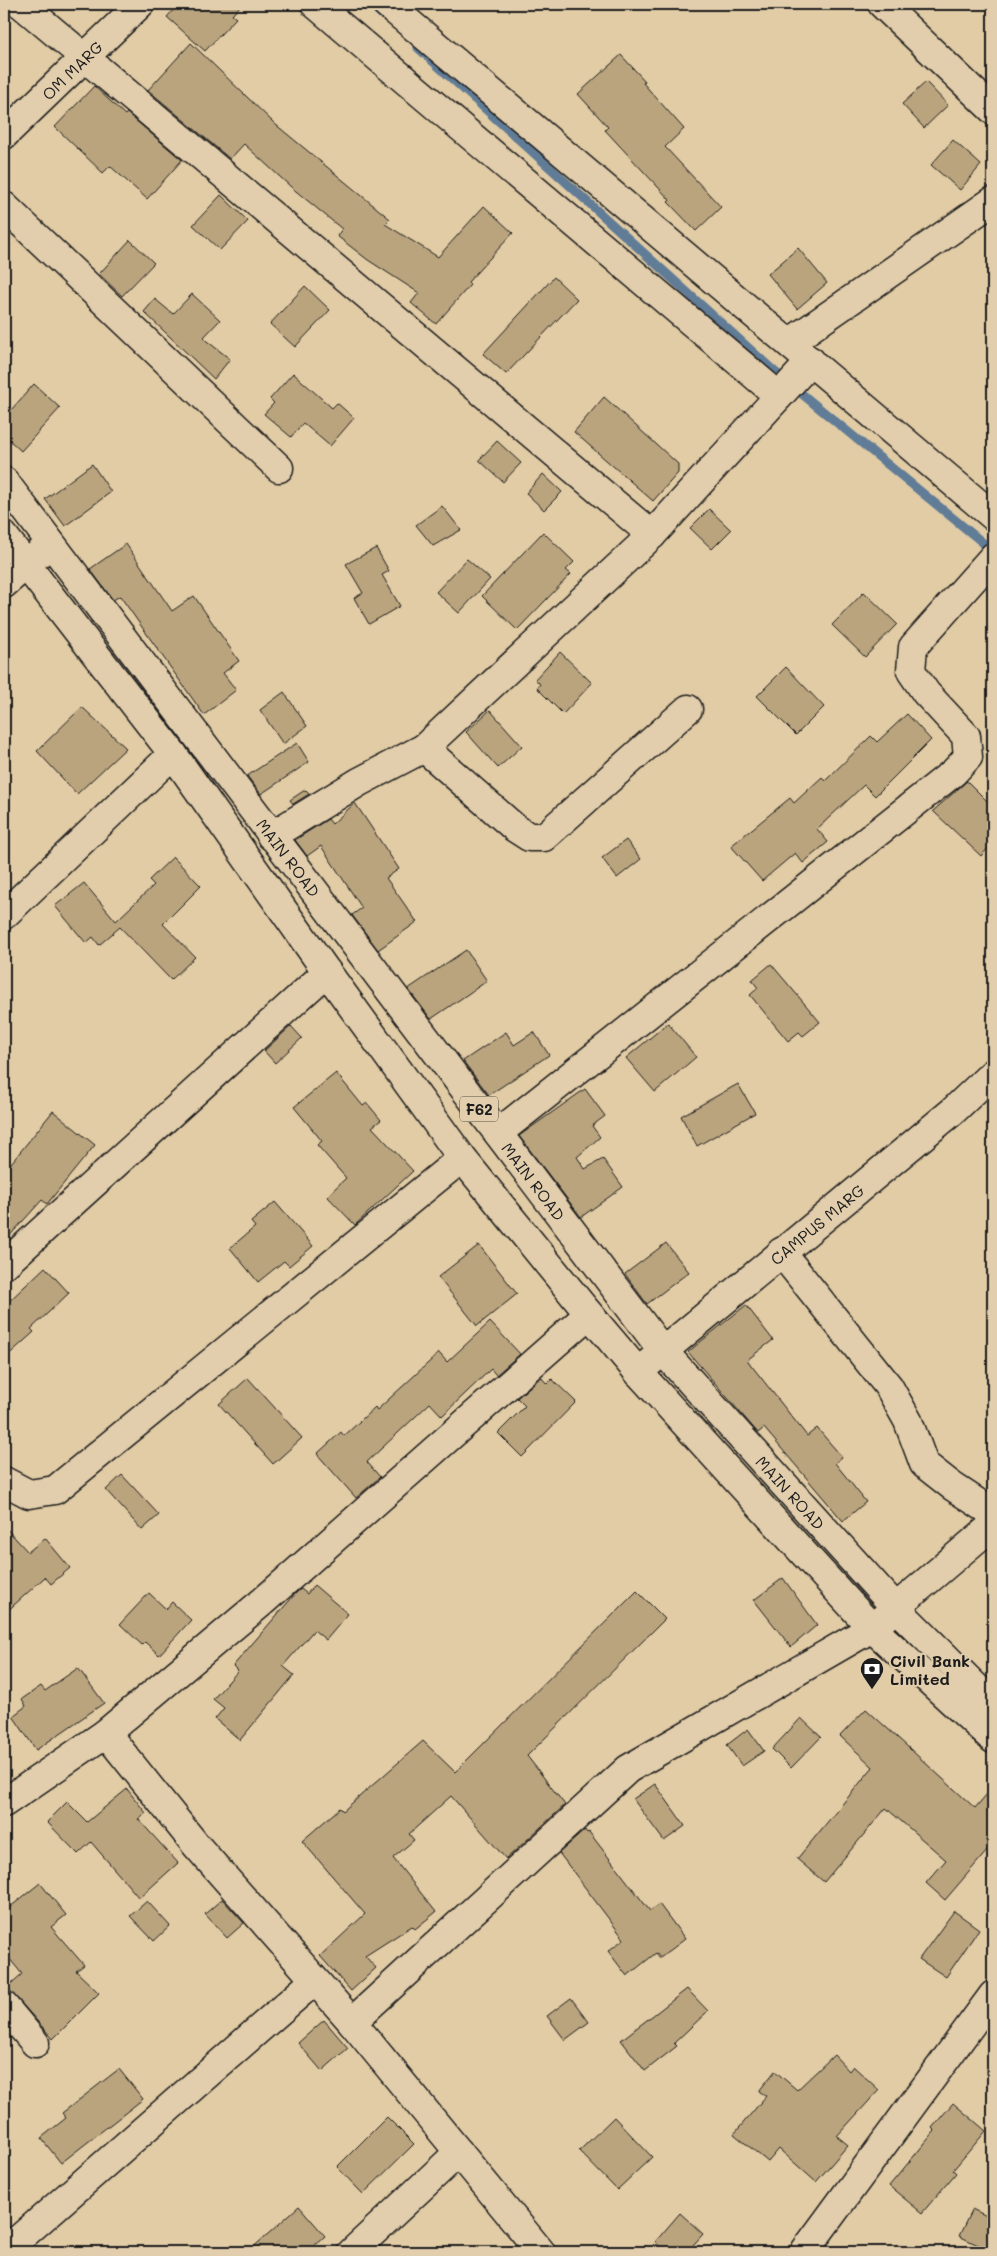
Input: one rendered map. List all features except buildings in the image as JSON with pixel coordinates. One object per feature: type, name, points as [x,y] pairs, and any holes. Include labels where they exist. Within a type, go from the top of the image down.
[{"type":"street","points":[[21,4],[652,535]]},
{"type":"street","name":"OM MARG","points":[[4,135],[140,4]]},
{"type":"street","points":[[315,4],[794,380],[993,516]]},
{"type":"street","points":[[271,836],[359,782],[424,748],[652,535],[794,380],[789,342],[387,4]]},
{"type":"street","points":[[882,4],[993,110]]},
{"type":"street","points":[[789,342],[993,201]]},
{"type":"street","points":[[4,206],[279,468]]},
{"type":"street","name":"MAIN ROAD","points":[[4,481],[662,1350],[896,1608],[993,1704]]},
{"type":"street","name":"MAIN ROAD","points":[[4,536],[173,754],[326,972],[462,1158],[589,1314],[638,1372],[872,1628],[993,1739]]},
{"type":"street","points":[[4,584],[50,544]]},
{"type":"street","points":[[498,1133],[954,772],[968,757],[966,736],[926,693],[911,671],[913,647],[993,557]]},
{"type":"street","points":[[424,748],[515,828],[529,837],[544,837],[688,709]]},
{"type":"street","points":[[4,915],[173,754]]},
{"type":"street","points":[[4,1265],[326,972]]},
{"type":"street","name":"CAMPUS MARG","points":[[638,1372],[662,1350],[945,1117],[993,1073]]},
{"type":"street","points":[[4,1481],[29,1494],[55,1490],[462,1158]]},
{"type":"street","points":[[781,1252],[889,1387],[908,1421],[924,1464],[952,1486],[993,1513]]},
{"type":"street","points":[[4,1803],[106,1733],[264,1600],[589,1314]]},
{"type":"street","points":[[352,2022],[628,1769],[872,1628],[993,1524]]},
{"type":"street","points":[[106,1733],[196,1845],[352,2022],[459,2152],[528,2247]]},
{"type":"street","points":[[4,2252],[314,1981]]},
{"type":"street","points":[[804,2252],[993,1996]]},
{"type":"street","points":[[4,2006],[35,2043]]},
{"type":"street","points":[[352,2252],[459,2152]]},
{"type":"waterway","points":[[370,4],[382,15]]},
{"type":"waterway","points":[[418,48],[774,371],[993,551]]},
{"type":"place","name":"Civil Bank Limited","points":[[872,1690]]}]
